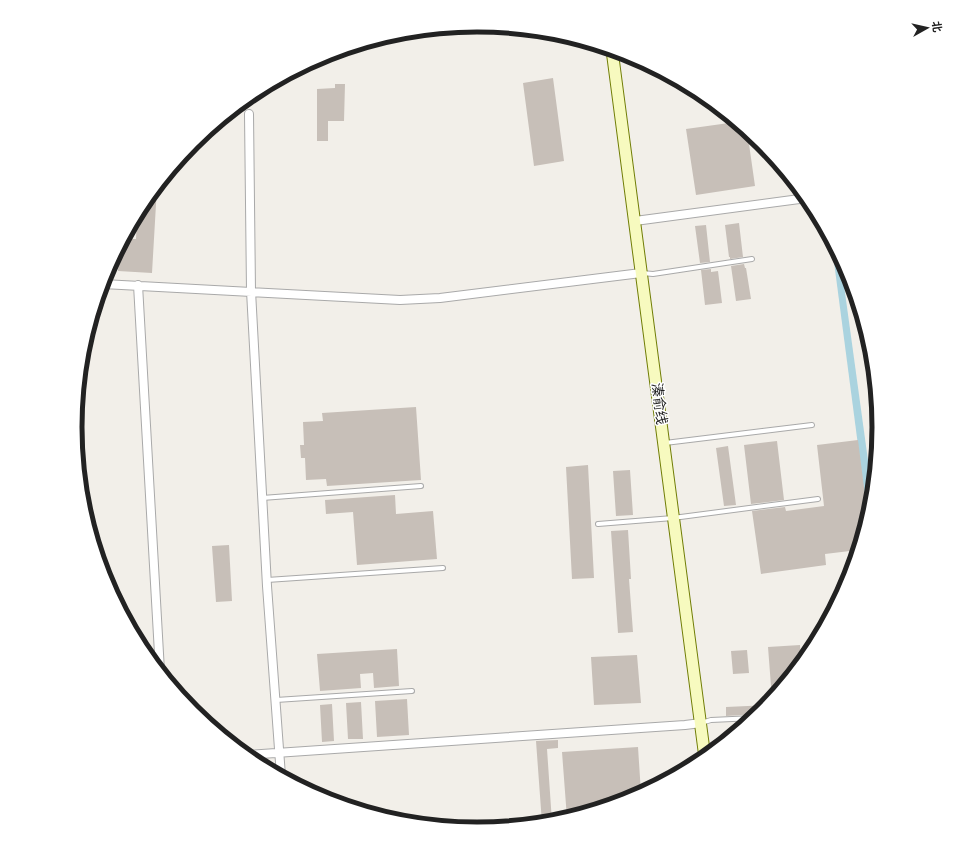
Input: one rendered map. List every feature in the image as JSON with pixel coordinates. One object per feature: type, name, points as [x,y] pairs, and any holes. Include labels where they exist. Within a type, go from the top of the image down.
[{"type":"main road","name":"溱俞线","points":[[613,56],[701,723],[703,750]]},
{"type":"street","points":[[249,114],[251,291],[267,580],[281,769]]},
{"type":"street","points":[[635,221],[800,199]]},
{"type":"street","points":[[110,283],[400,300],[440,298],[641,273]]},
{"type":"street","points":[[138,285],[159,661]]},
{"type":"street","points":[[257,754],[677,726],[701,723]]},
{"type":"lane","points":[[641,273],[653,274],[752,259]]},
{"type":"lane","points":[[663,443],[812,425]]},
{"type":"lane","points":[[262,498],[421,486]]},
{"type":"lane","points":[[598,524],[673,518],[818,499]]},
{"type":"lane","points":[[267,580],[443,568]]},
{"type":"lane","points":[[276,700],[412,691]]},
{"type":"lane","points":[[701,723],[711,720],[744,718]]},
{"type":"water","points":[[833,254],[843,279],[870,473],[865,502]]},
{"type":"building","points":[[553,78],[564,161],[534,166],[523,83]]},
{"type":"building","points":[[335,84],[345,84],[344,121],[328,121],[328,141],[317,141],[317,89],[335,88]]},
{"type":"building","points":[[729,123],[738,130],[748,140],[755,186],[696,195],[686,129]]},
{"type":"building","points":[[156,198],[152,273],[118,271],[118,263],[130,239],[136,239],[137,227]]},
{"type":"building","points":[[739,223],[743,257],[730,259],[725,225]]},
{"type":"building","points":[[706,225],[710,262],[700,263],[695,226]]},
{"type":"building","points":[[744,264],[751,299],[736,301],[731,266]]},
{"type":"building","points":[[711,269],[711,272],[718,271],[722,303],[705,305],[701,270]]},
{"type":"building","points":[[416,407],[421,480],[327,486],[326,479],[306,480],[305,458],[301,458],[300,445],[304,445],[303,422],[323,421],[322,413]]},
{"type":"building","points":[[858,440],[866,500],[853,551],[825,554],[826,565],[761,574],[752,511],[785,507],[786,511],[824,506],[817,445]]},
{"type":"building","points":[[777,441],[784,500],[751,504],[744,445]]},
{"type":"building","points":[[728,446],[736,505],[724,506],[716,448]]},
{"type":"building","points":[[588,465],[594,578],[572,579],[566,467]]},
{"type":"building","points":[[630,470],[633,515],[616,516],[613,471]]},
{"type":"building","points":[[395,495],[396,514],[433,511],[437,559],[357,565],[353,512],[326,514],[325,500]]},
{"type":"building","points":[[628,530],[631,579],[629,579],[633,632],[618,633],[611,531]]},
{"type":"building","points":[[229,545],[232,601],[216,602],[212,546]]},
{"type":"building","points":[[800,645],[800,654],[771,690],[768,647]]},
{"type":"building","points":[[397,649],[399,686],[374,688],[373,673],[360,674],[361,688],[320,691],[317,654]]},
{"type":"building","points":[[747,650],[749,673],[733,674],[731,651]]},
{"type":"building","points":[[637,655],[641,703],[594,705],[591,657]]},
{"type":"building","points":[[407,699],[409,735],[377,737],[375,701]]},
{"type":"building","points":[[361,702],[363,739],[348,739],[346,703]]},
{"type":"building","points":[[332,704],[334,741],[322,742],[320,705]]},
{"type":"building","points":[[757,705],[748,715],[726,716],[726,707]]},
{"type":"building","points":[[558,740],[558,748],[547,749],[551,815],[542,817],[536,741]]},
{"type":"building","points":[[638,747],[641,786],[604,801],[588,804],[588,806],[567,812],[562,752]]}]
